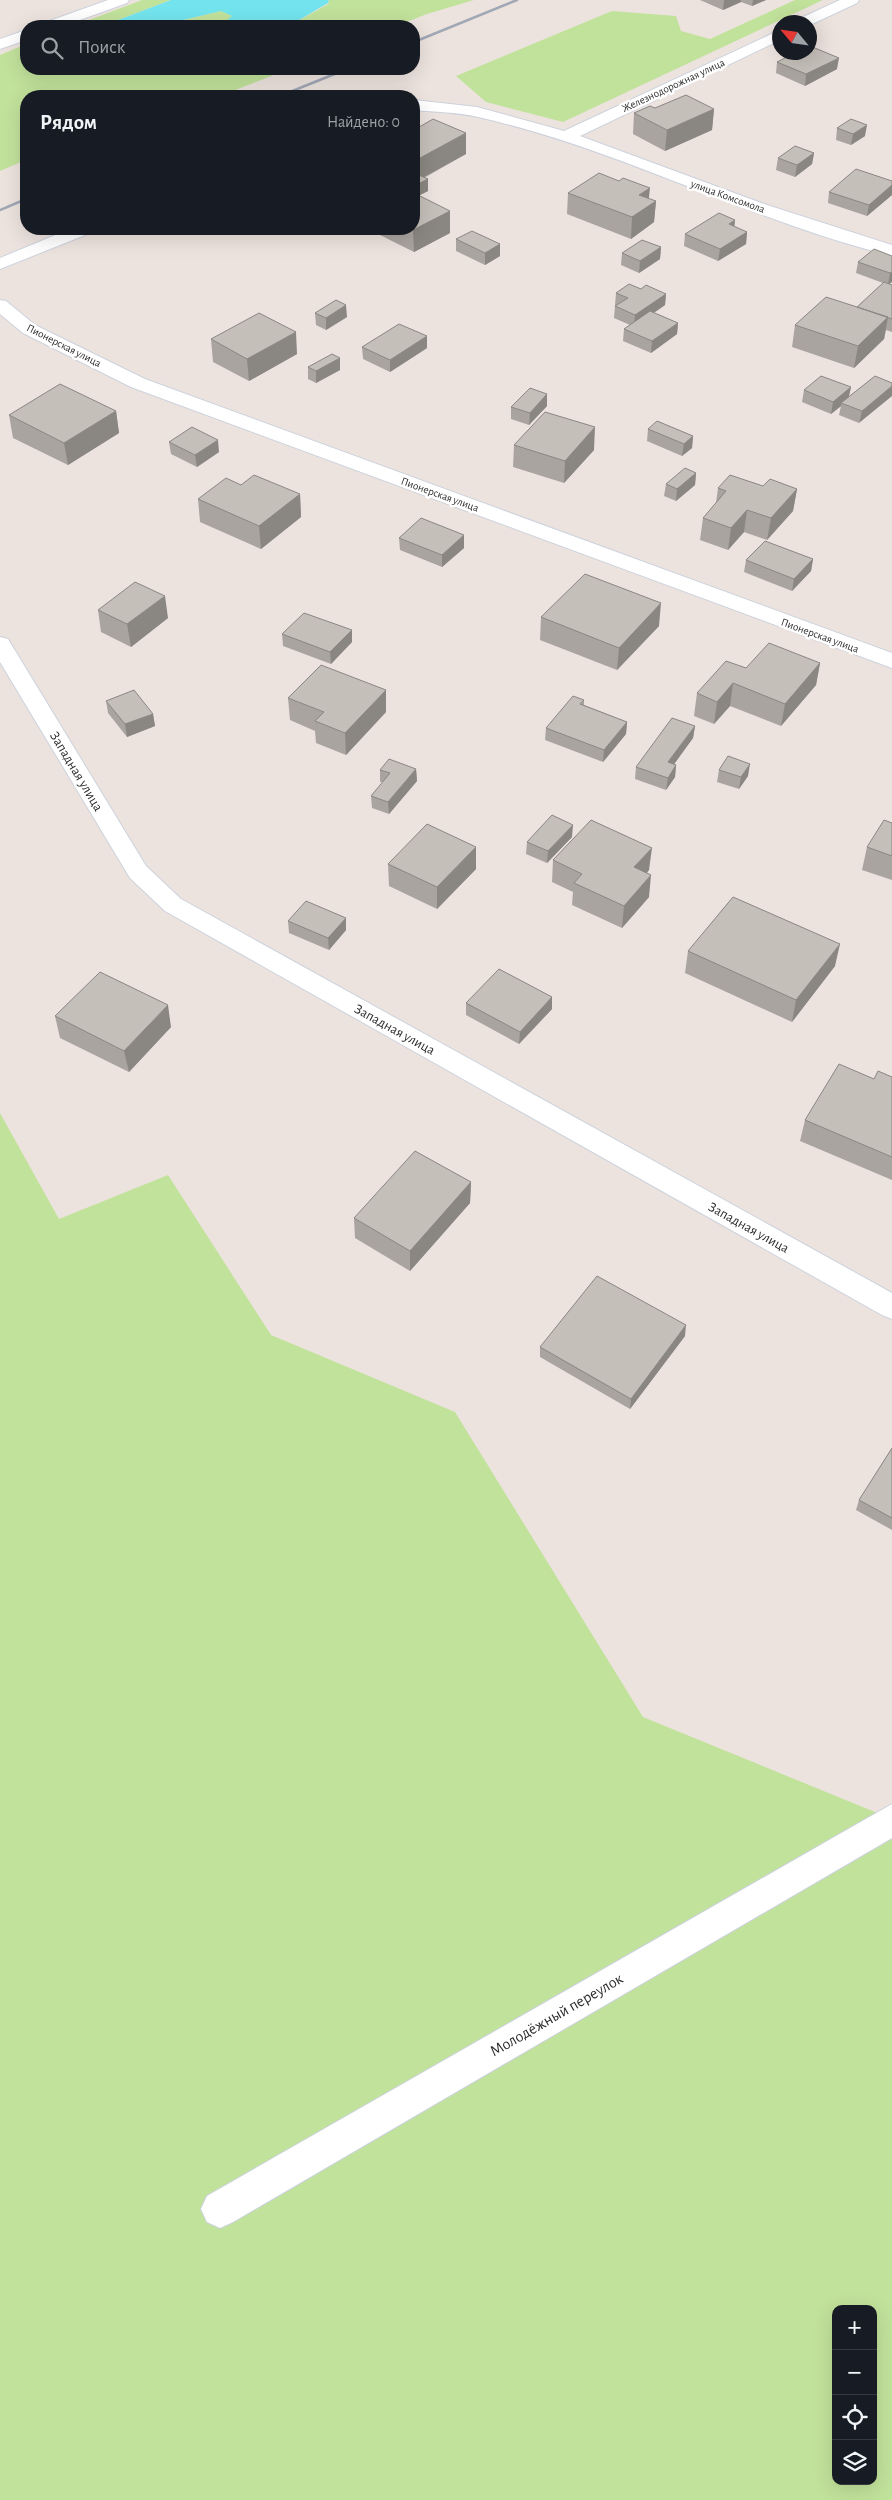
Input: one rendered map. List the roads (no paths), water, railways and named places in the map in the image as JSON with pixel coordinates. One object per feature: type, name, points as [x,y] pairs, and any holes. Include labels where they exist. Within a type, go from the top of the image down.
[{"type":"street","points":[[66,20],[122,0]]},
{"type":"street","points":[[817,16],[852,0]]},
{"type":"street","points":[[0,44],[20,36]]},
{"type":"street","name":"Железнодорожная улица","points":[[566,136],[772,38]]},
{"type":"street","name":"улица Комсомола","points":[[420,107],[477,112],[566,136],[761,209],[892,251]]},
{"type":"street","points":[[0,264],[70,235]]},
{"type":"street","name":"Пионерская улица","points":[[0,304],[29,329],[138,383],[892,661]]},
{"type":"street","name":"Западная улица","points":[[0,644],[138,872],[173,905],[892,1307]]},
{"type":"street","name":"Молодёжный переулок","points":[[220,2209],[892,1820]]},
{"type":"water","points":[[171,0],[329,0],[328,3],[299,20],[227,20],[232,16],[221,11],[183,20],[118,20]]},
{"type":"railway","points":[[420,40],[517,0]]},
{"type":"railway","points":[[295,90],[332,75]]},
{"type":"railway","points":[[0,210],[20,202]]}]
